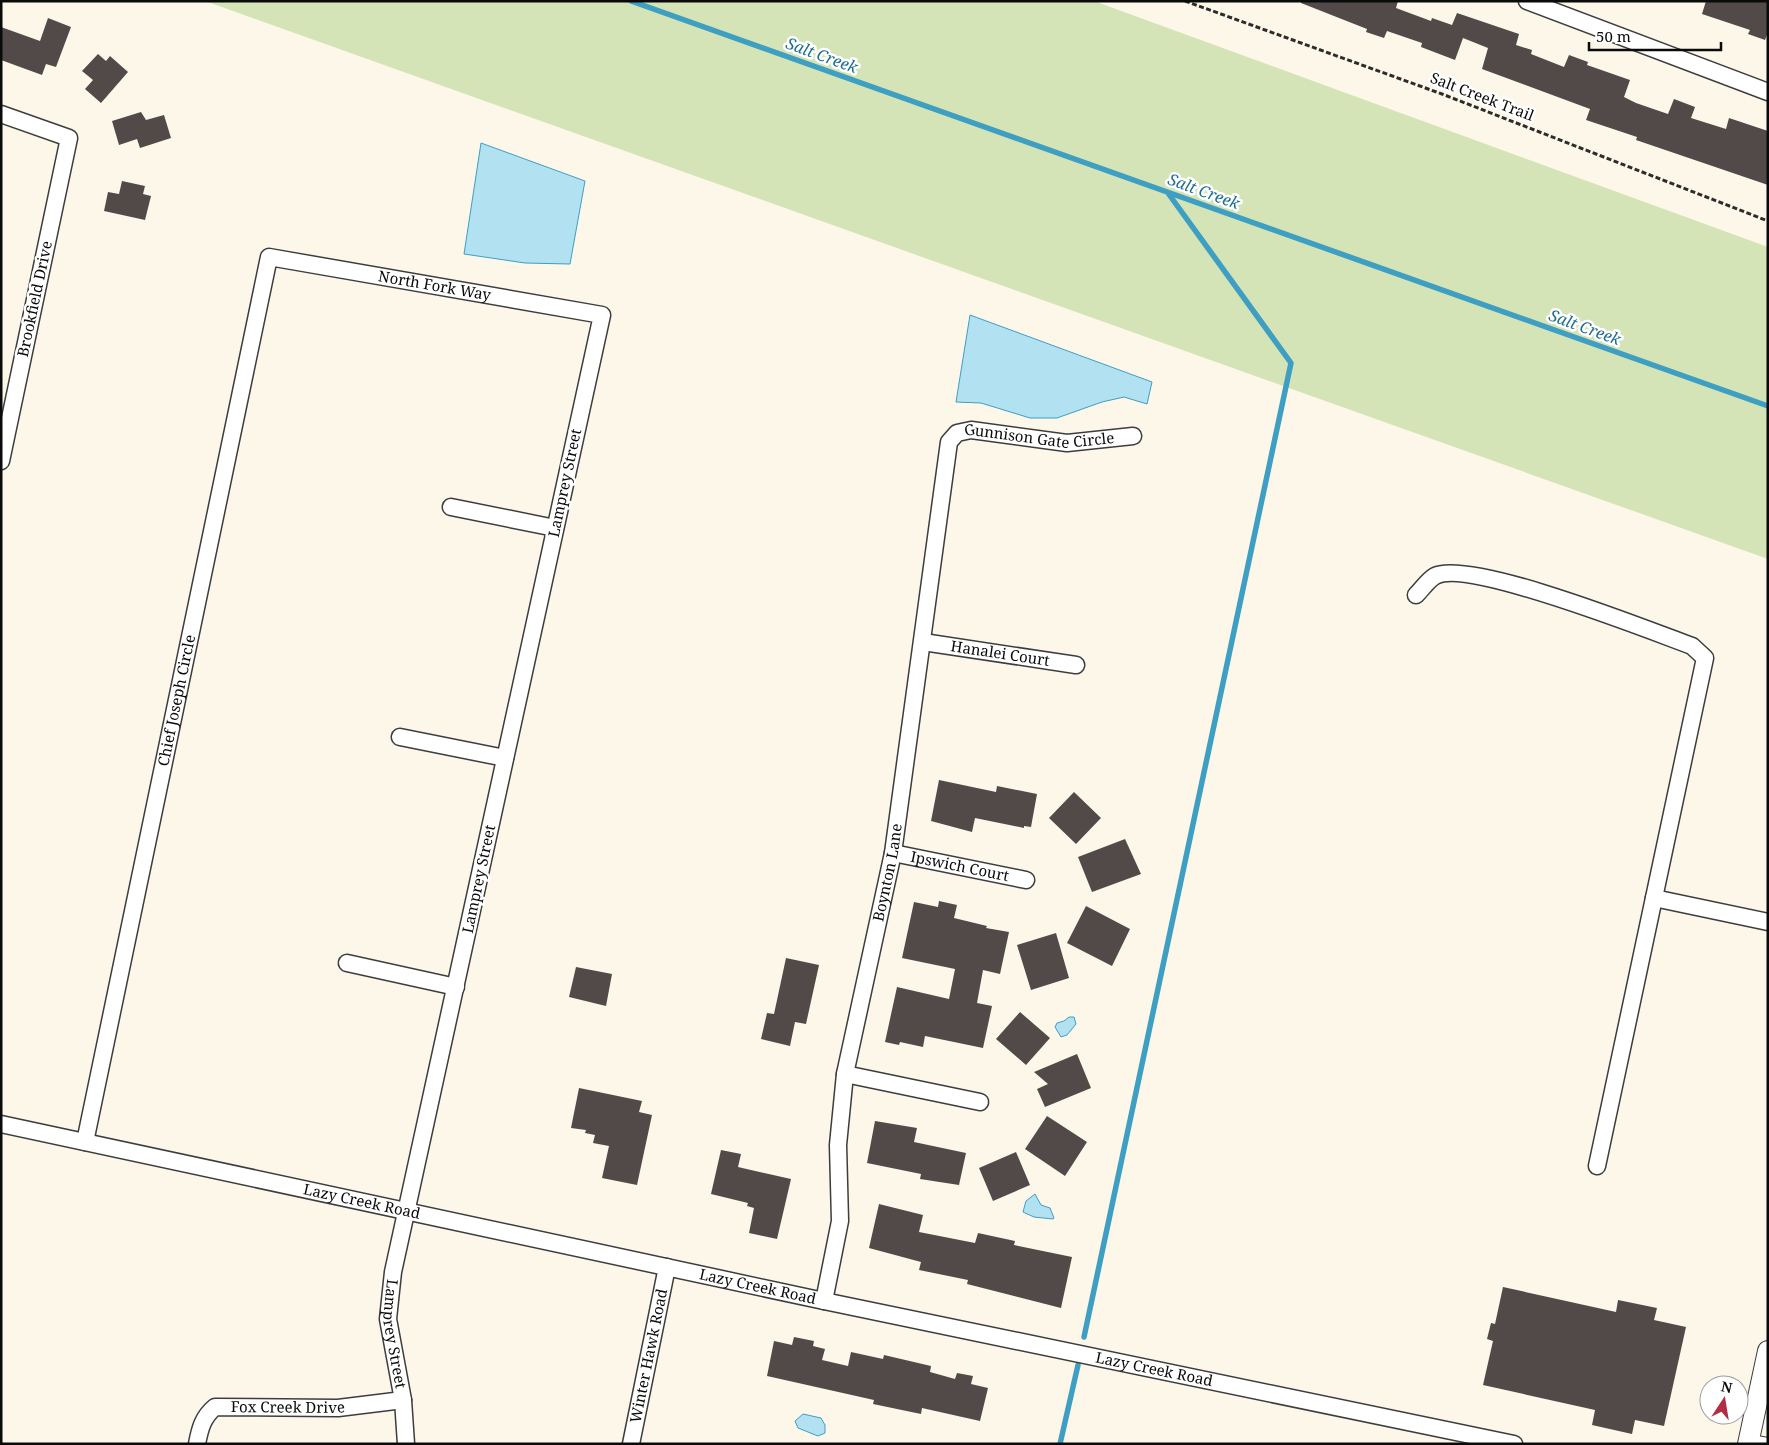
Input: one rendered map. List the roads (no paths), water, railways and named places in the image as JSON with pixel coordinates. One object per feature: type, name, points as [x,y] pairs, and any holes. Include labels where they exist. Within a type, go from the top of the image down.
[{"type":"street","points":[[1527,1],[1768,92]]},
{"type":"street","name":"Brookfield Drive","points":[[1,114],[69,138],[1,461]]},
{"type":"street","name":"North Fork Way","points":[[269,257],[602,315]]},
{"type":"street","name":"Chief Joseph Circle","points":[[85,1142],[269,257]]},
{"type":"street","name":"Lamprey Street","points":[[406,1444],[403,1400],[388,1319],[393,1272],[602,315]]},
{"type":"street","name":"Gunnison Gate Circle","points":[[949,442],[957,433],[971,430],[1067,443],[1133,436]]},
{"type":"street","name":"Boynton Lane","points":[[824,1301],[840,1221],[838,1145],[845,1074],[893,853],[949,442]]},
{"type":"street","points":[[451,507],[555,528]]},
{"type":"street","points":[[1416,595],[1436,576],[1456,572],[1555,596],[1692,646],[1705,658],[1597,1166]]},
{"type":"street","name":"Hanalei Court","points":[[923,642],[1076,665]]},
{"type":"street","points":[[400,737],[505,758]]},
{"type":"street","name":"Ipswich Court","points":[[893,853],[1026,880]]},
{"type":"street","points":[[1654,898],[1768,922]]},
{"type":"street","points":[[347,963],[456,987]]},
{"type":"street","points":[[845,1074],[980,1102]]},
{"type":"street","name":"Lazy Creek Road","points":[[1,1124],[824,1301],[1514,1444]]},
{"type":"street","name":"Winter Hawk Road","points":[[631,1444],[667,1267]]},
{"type":"street","points":[[1755,1442],[1768,1351]]},
{"type":"street","name":"Fox Creek Drive","points":[[197,1444],[201,1424],[206,1414],[215,1406],[338,1408],[403,1400]]},
{"type":"water","points":[[481,143],[585,181],[570,264],[525,263],[464,254]]},
{"type":"water","points":[[970,315],[1152,382],[1147,404],[1124,397],[1102,402],[1057,418],[1030,418],[981,403],[956,402]]},
{"type":"water","points":[[1069,1017],[1074,1017],[1076,1024],[1067,1035],[1061,1037],[1055,1027],[1057,1023]]},
{"type":"water","points":[[1035,1194],[1041,1205],[1050,1208],[1053,1219],[1034,1217],[1023,1212],[1026,1201]]},
{"type":"water","points":[[803,1414],[821,1418],[825,1425],[825,1433],[818,1436],[798,1428],[795,1421]]},
{"type":"waterway","name":"Salt Creek","points":[[631,1],[1768,406]]},
{"type":"waterway","points":[[1084,1337],[1291,363],[1168,193]]},
{"type":"waterway","points":[[1060,1444],[1078,1365]]}]
